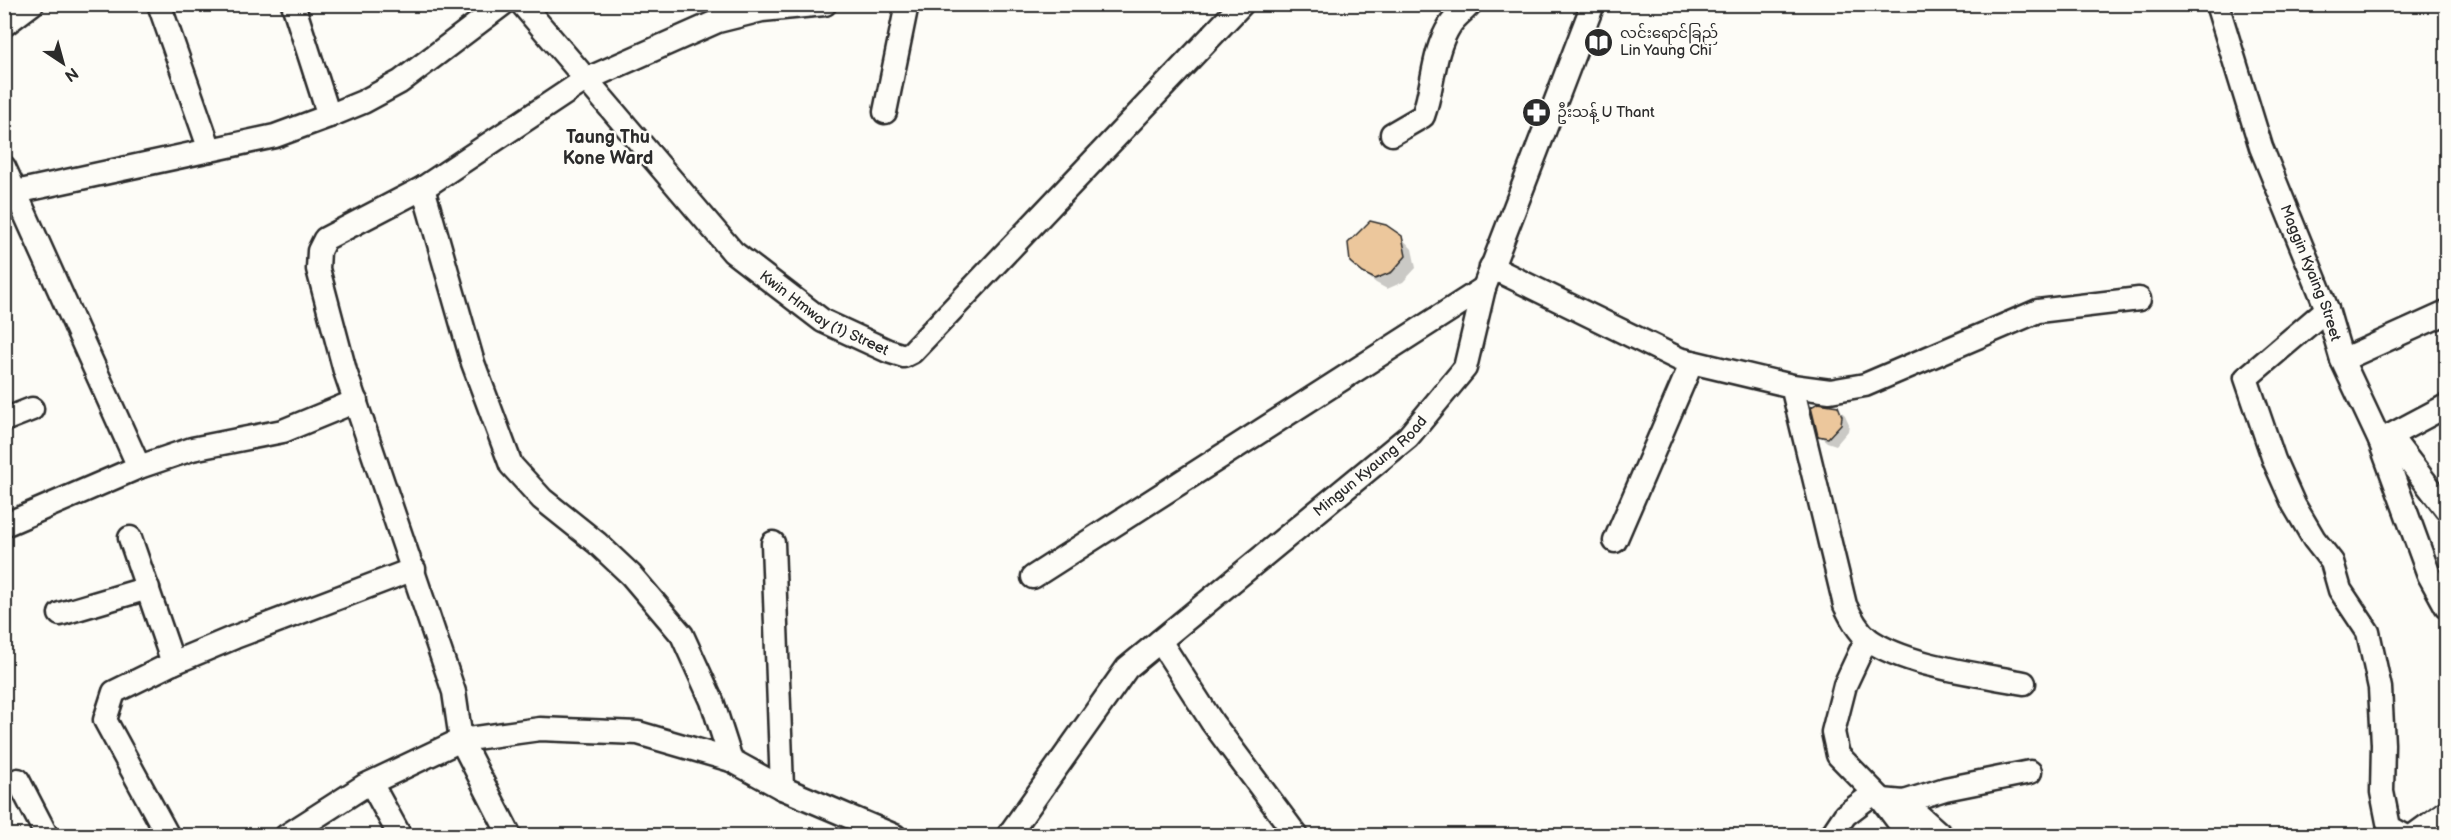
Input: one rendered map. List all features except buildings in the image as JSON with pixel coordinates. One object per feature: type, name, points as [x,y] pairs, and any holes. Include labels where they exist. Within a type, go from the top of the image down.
[{"type":"street","points":[[4,25],[32,4]]},
{"type":"street","points":[[159,4],[210,150]]},
{"type":"street","points":[[293,4],[329,116]]},
{"type":"street","points":[[10,196],[275,136],[329,116],[363,102],[399,82],[503,4]]},
{"type":"street","name":"Kwin Hmway (1) Street","points":[[522,4],[733,252],[823,321],[904,356],[912,352],[1242,4]]},
{"type":"street","points":[[510,836],[461,740],[454,692],[345,371],[318,269],[319,251],[325,239],[423,188],[585,80],[717,21],[762,7],[825,4]]},
{"type":"street","points":[[885,112],[907,4]]},
{"type":"street","points":[[1392,134],[1423,116],[1430,97],[1434,60],[1450,24],[1470,4]]},
{"type":"street","name":"Mingun Kyaung Road","points":[[1008,836],[1127,669],[1408,437],[1465,368],[1491,267],[1593,4]]},
{"type":"street","name":"Maggin Kyaing Street","points":[[2217,4],[2261,147],[2327,309],[2342,360],[2385,439],[2446,509]]},
{"type":"street","points":[[4,167],[10,196],[139,466]]},
{"type":"street","points":[[423,188],[473,363],[511,465],[542,499],[597,543],[631,575],[682,635],[712,701],[731,760]]},
{"type":"street","points":[[1491,267],[1657,348],[1692,362],[1792,386],[1830,391],[1865,385],[2038,311],[2139,299]]},
{"type":"street","points":[[1033,577],[1484,288]]},
{"type":"street","points":[[2327,309],[2246,378],[2274,460],[2294,505],[2314,539],[2332,562],[2340,590],[2368,632],[2380,688],[2383,744],[2382,792],[2389,833]]},
{"type":"street","points":[[2342,360],[2446,313]]},
{"type":"street","points":[[1615,541],[1692,362]]},
{"type":"street","points":[[1792,386],[1845,605],[1855,626],[1867,638],[1912,660],[2024,683]]},
{"type":"street","points":[[9,523],[139,466],[192,449],[283,431],[356,401]]},
{"type":"street","points":[[2446,406],[2385,439],[2429,575],[2446,606]]},
{"type":"street","points":[[4,420],[32,409]]},
{"type":"street","points":[[130,538],[173,663]]},
{"type":"street","points":[[773,543],[782,788]]},
{"type":"street","points":[[168,836],[105,720],[114,692],[173,663],[235,637],[414,569]]},
{"type":"street","points":[[60,614],[148,588]]},
{"type":"street","points":[[1867,638],[1845,685],[1833,732],[1838,755],[1886,798],[1942,836]]},
{"type":"street","points":[[1160,641],[1212,722],[1297,836]]},
{"type":"street","points":[[286,836],[371,783],[461,740],[540,729],[638,733],[731,760],[782,788],[895,836]]},
{"type":"street","points":[[1831,836],[1845,815],[1886,798],[2030,772]]},
{"type":"street","points":[[18,780],[47,836]]},
{"type":"street","points":[[371,783],[400,836]]},
{"type":"street","points":[[1886,798],[1908,836]]},
{"type":"street","points":[[2413,836],[2446,812]]},
{"type":"place","name":"လင်းရောင်ခြည် Lin Yaung Chi","points":[[1599,42]]},
{"type":"place","name":"ဦးသန့် U Thant","points":[[1536,112]]},
{"type":"district","name":"Taung Thu Kone Ward","points":[[608,147]]}]
